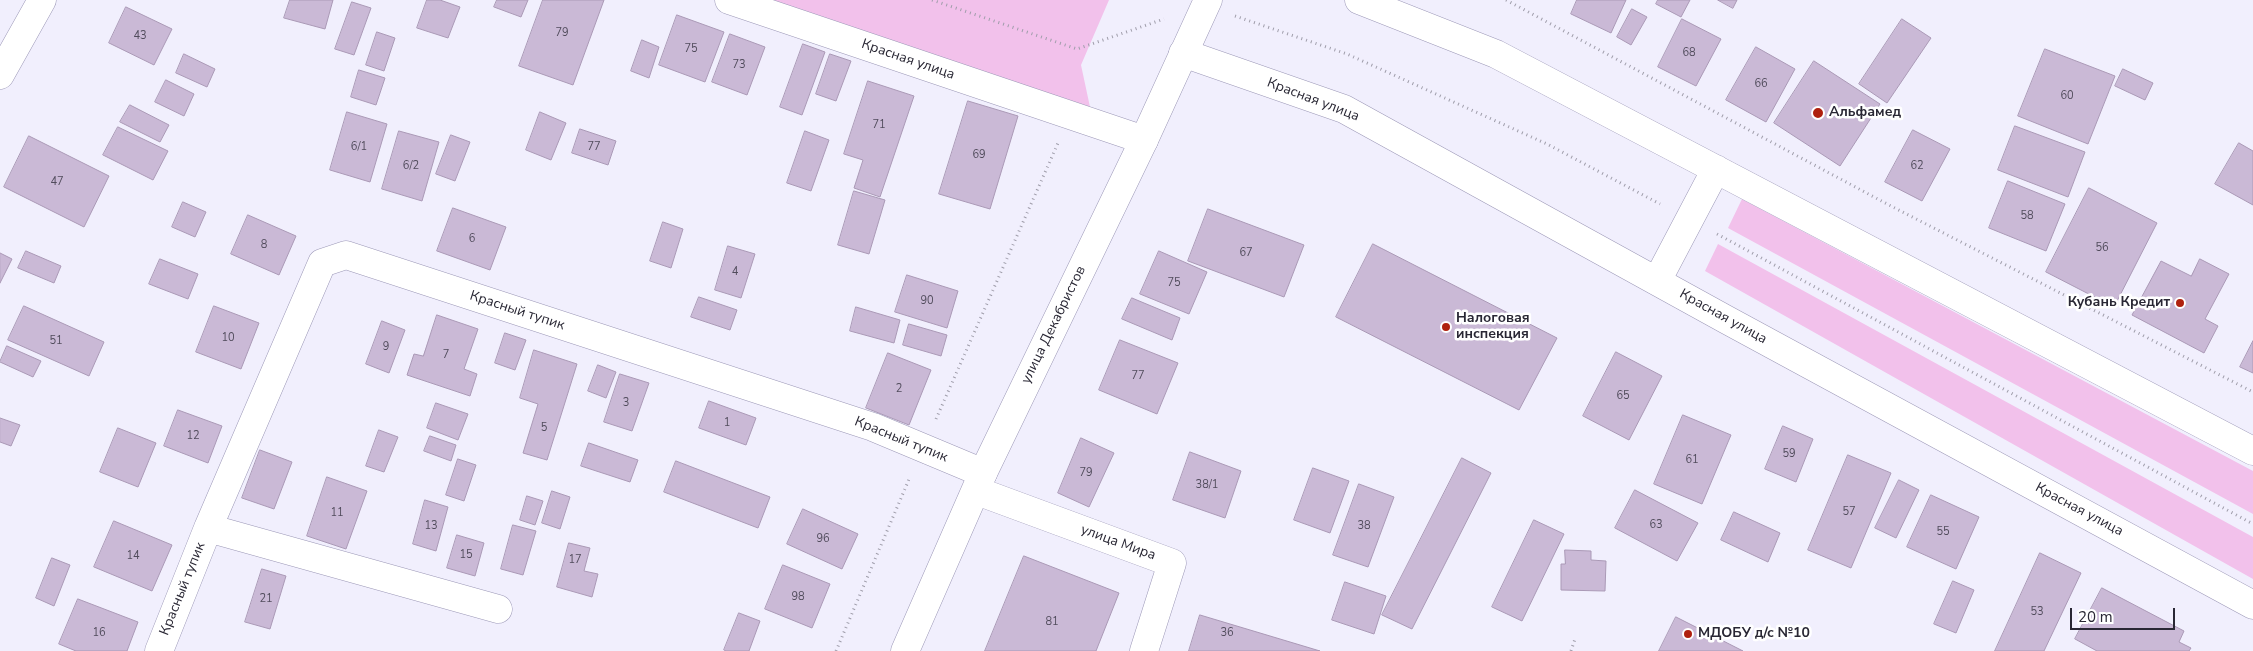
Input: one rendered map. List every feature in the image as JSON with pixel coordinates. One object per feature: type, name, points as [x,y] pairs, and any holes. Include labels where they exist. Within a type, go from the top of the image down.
[{"type":"street","points":[[0,75],[42,0]]},
{"type":"street","name":"Красная улица","points":[[730,0],[1144,140]]},
{"type":"street","points":[[1359,0],[1496,54],[2253,451]]},
{"type":"street","name":"улица Декабристов","points":[[905,651],[980,482],[1144,140],[1206,3]]},
{"type":"street","name":"Красная улица","points":[[1183,52],[1344,109],[2253,604]]},
{"type":"street","points":[[1657,281],[1716,169]]},
{"type":"street","name":"Красный тупик","points":[[159,651],[208,528],[322,263],[346,255],[873,427],[923,448],[980,482]]},
{"type":"street","name":"улица Мира","points":[[980,482],[1172,563],[1144,651]]},
{"type":"street","name":"Красный тупик","points":[[208,528],[498,609]]},
{"type":"path","points":[[932,0],[1077,49],[1206,3],[1347,54],[1547,144],[2253,524]]},
{"type":"path","points":[[1506,0],[1889,205],[2253,392]]},
{"type":"path","points":[[836,651],[1070,115]]},
{"type":"path","points":[[1571,651],[1575,639]]},
{"type":"shaded area","points":[[768,0],[1109,0],[1081,65],[1090,107]]},
{"type":"shaded area","points":[[1742,199],[2253,471],[2253,514],[1728,228]]},
{"type":"shaded area","points":[[1718,244],[2253,537],[2253,579],[1705,271]]},
{"type":"building","points":[[290,0],[333,0],[325,29],[284,18]]},
{"type":"building","points":[[427,0],[440,0],[460,7],[448,38],[417,28]]},
{"type":"building","points":[[497,0],[528,0],[521,17],[494,7]]},
{"type":"building","points":[[543,0],[604,0],[573,85],[519,66]]},
{"type":"building","points":[[1577,0],[1626,0],[1611,33],[1571,14]]},
{"type":"building","points":[[1658,0],[1690,0],[1681,17],[1656,4]]},
{"type":"building","points":[[1718,0],[1737,0],[1733,8]]},
{"type":"building","points":[[352,2],[371,8],[354,55],[335,49]]},
{"type":"building","points":[[126,7],[172,29],[154,65],[109,43]]},
{"type":"building","points":[[1632,9],[1647,17],[1631,45],[1617,37]]},
{"type":"building","points":[[677,15],[724,32],[705,82],[659,65]]},
{"type":"building","points":[[1682,19],[1721,39],[1696,86],[1658,67]]},
{"type":"building","points":[[1902,19],[1931,38],[1887,103],[1859,84]]},
{"type":"building","points":[[377,32],[395,38],[384,71],[366,65]]},
{"type":"building","points":[[730,34],[765,47],[747,95],[712,82]]},
{"type":"building","points":[[642,40],[659,47],[649,78],[631,71]]},
{"type":"building","points":[[803,44],[825,52],[802,115],[780,107]]},
{"type":"building","points":[[1756,47],[1795,69],[1766,122],[1726,100]]},
{"type":"building","points":[[2045,49],[2115,76],[2088,144],[2018,116]]},
{"type":"building","points":[[184,54],[215,69],[207,87],[176,73]]},
{"type":"building","points":[[830,54],[851,61],[836,101],[816,94]]},
{"type":"building","points":[[1814,61],[1880,104],[1840,166],[1774,123]]},
{"type":"building","points":[[2123,69],[2153,83],[2145,100],[2115,86]]},
{"type":"building","points":[[359,70],[385,78],[376,105],[351,97]]},
{"type":"building","points":[[166,80],[194,94],[184,116],[155,102]]},
{"type":"building","points":[[868,81],[914,96],[880,197],[854,188],[863,160],[844,154]]},
{"type":"building","points":[[968,101],[1018,116],[990,209],[939,194]]},
{"type":"building","points":[[130,105],[169,125],[160,142],[120,122]]},
{"type":"building","points":[[347,112],[387,124],[370,182],[330,170]]},
{"type":"building","points":[[540,112],[566,123],[551,160],[526,150]]},
{"type":"building","points":[[2015,126],[2085,152],[2068,197],[1998,170]]},
{"type":"building","points":[[118,127],[168,151],[153,180],[103,155]]},
{"type":"building","points":[[580,129],[616,141],[608,165],[572,153]]},
{"type":"building","points":[[1913,130],[1950,149],[1922,201],[1885,182]]},
{"type":"building","points":[[399,131],[439,142],[422,201],[382,189]]},
{"type":"building","points":[[805,131],[829,140],[811,191],[787,183]]},
{"type":"building","points":[[451,135],[470,142],[455,181],[436,174]]},
{"type":"building","points":[[29,136],[109,176],[84,227],[4,187]]},
{"type":"building","points":[[2239,143],[2253,151],[2253,205],[2215,184]]},
{"type":"building","points":[[2008,181],[2065,204],[2046,251],[1989,228]]},
{"type":"building","points":[[2089,188],[2157,223],[2114,307],[2046,272]]},
{"type":"building","points":[[854,191],[885,200],[869,254],[838,245]]},
{"type":"building","points":[[183,202],[206,212],[195,237],[172,227]]},
{"type":"building","points":[[453,208],[506,227],[490,270],[437,251]]},
{"type":"building","points":[[1208,209],[1304,245],[1284,297],[1188,261]]},
{"type":"building","points":[[248,215],[296,236],[279,275],[231,254]]},
{"type":"building","points":[[663,222],[683,229],[671,268],[650,261]]},
{"type":"building","name":"Налоговая инспекция","points":[[1373,244],[1557,338],[1519,410],[1336,317]]},
{"type":"building","points":[[728,246],[755,254],[741,298],[715,290]]},
{"type":"building","points":[[26,251],[61,266],[54,283],[18,268]]},
{"type":"building","points":[[1159,251],[1207,272],[1189,314],[1140,294]]},
{"type":"building","points":[[0,253],[12,259],[0,283]]},
{"type":"building","points":[[160,259],[198,274],[188,299],[149,284]]},
{"type":"building","points":[[2200,259],[2229,274],[2205,319],[2218,326],[2204,353],[2132,315],[2161,261],[2191,276]]},
{"type":"building","points":[[907,275],[958,291],[947,328],[895,312]]},
{"type":"building","points":[[699,297],[737,310],[730,330],[691,317]]},
{"type":"building","points":[[1132,298],[1180,318],[1172,340],[1122,319]]},
{"type":"building","points":[[24,306],[104,342],[89,376],[8,340]]},
{"type":"building","points":[[214,306],[259,323],[241,369],[196,352]]},
{"type":"building","points":[[856,307],[900,320],[894,343],[850,331]]},
{"type":"building","points":[[437,315],[478,329],[464,369],[477,374],[470,396],[407,375],[414,354],[423,356]]},
{"type":"building","points":[[382,321],[405,330],[389,373],[366,364]]},
{"type":"building","points":[[909,324],[947,335],[941,356],[903,345]]},
{"type":"building","points":[[505,333],[526,340],[515,370],[495,363]]},
{"type":"building","points":[[1120,340],[1178,363],[1157,414],[1099,390]]},
{"type":"building","points":[[2253,341],[2253,373],[2240,367]]},
{"type":"building","points":[[7,346],[41,361],[33,377],[0,362]]},
{"type":"building","points":[[534,350],[577,364],[547,460],[523,453],[538,404],[520,398]]},
{"type":"building","points":[[1616,352],[1662,376],[1629,440],[1583,416]]},
{"type":"building","points":[[888,353],[931,370],[909,425],[866,408]]},
{"type":"building","points":[[598,365],[616,372],[606,398],[588,391]]},
{"type":"building","points":[[620,374],[649,383],[632,431],[604,422]]},
{"type":"building","points":[[709,401],[756,418],[746,445],[699,428]]},
{"type":"building","points":[[436,403],[468,414],[458,440],[427,428]]},
{"type":"building","points":[[178,410],[222,426],[208,463],[164,446]]},
{"type":"building","points":[[1683,415],[1731,435],[1702,504],[1654,484]]},
{"type":"building","points":[[0,418],[20,425],[11,446],[0,442]]},
{"type":"building","points":[[1783,426],[1813,439],[1796,482],[1765,469]]},
{"type":"building","points":[[118,428],[156,443],[138,487],[100,472]]},
{"type":"building","points":[[379,430],[398,437],[384,472],[366,466]]},
{"type":"building","points":[[430,436],[456,445],[451,461],[424,451]]},
{"type":"building","points":[[1081,438],[1114,453],[1089,507],[1058,493]]},
{"type":"building","points":[[589,443],[638,460],[630,482],[581,466]]},
{"type":"building","points":[[260,450],[292,462],[274,509],[242,498]]},
{"type":"building","points":[[1190,452],[1241,471],[1225,518],[1173,500]]},
{"type":"building","points":[[1848,455],[1891,473],[1851,568],[1808,550]]},
{"type":"building","points":[[1462,458],[1491,473],[1412,629],[1382,615]]},
{"type":"building","points":[[458,459],[476,465],[464,501],[446,495]]},
{"type":"building","points":[[676,461],[770,497],[758,528],[664,492]]},
{"type":"building","points":[[1313,468],[1349,481],[1330,533],[1294,520]]},
{"type":"building","points":[[327,477],[367,491],[346,549],[307,536]]},
{"type":"building","points":[[1899,480],[1919,490],[1896,538],[1875,528]]},
{"type":"building","points":[[1359,484],[1394,497],[1368,567],[1333,555]]},
{"type":"building","points":[[1635,490],[1698,523],[1677,561],[1615,528]]},
{"type":"building","points":[[552,491],[570,497],[560,529],[542,523]]},
{"type":"building","points":[[1931,495],[1979,517],[1956,569],[1907,547]]},
{"type":"building","points":[[527,496],[543,501],[535,525],[520,520]]},
{"type":"building","points":[[425,500],[448,507],[436,551],[413,544]]},
{"type":"building","points":[[803,509],[858,534],[842,569],[787,544]]},
{"type":"building","points":[[1734,512],[1780,533],[1768,562],[1721,540]]},
{"type":"building","points":[[1534,520],[1564,534],[1522,621],[1492,607]]},
{"type":"building","points":[[114,521],[172,545],[152,591],[94,567]]},
{"type":"building","points":[[513,525],[536,531],[523,575],[501,569]]},
{"type":"building","points":[[457,535],[484,543],[475,576],[447,568]]},
{"type":"building","points":[[569,543],[590,548],[584,571],[598,574],[592,597],[557,587]]},
{"type":"building","points":[[1565,550],[1591,551],[1591,560],[1606,561],[1605,591],[1561,590],[1561,564],[1565,564]]},
{"type":"building","points":[[2040,553],[2081,573],[2044,651],[1995,651]]},
{"type":"building","points":[[1024,556],[1119,593],[1096,651],[985,651]]},
{"type":"building","points":[[52,558],[70,565],[54,606],[36,598]]},
{"type":"building","points":[[783,565],[830,584],[812,628],[765,609]]},
{"type":"building","points":[[262,569],[286,576],[270,629],[245,622]]},
{"type":"building","points":[[1953,581],[1974,590],[1956,633],[1934,624]]},
{"type":"building","points":[[1345,582],[1386,596],[1374,634],[1332,620]]},
{"type":"building","points":[[2102,588],[2184,631],[2179,642],[2191,648],[2189,651],[2097,651],[2075,639]]},
{"type":"building","points":[[78,599],[138,622],[127,651],[76,651],[59,644]]},
{"type":"building","points":[[739,613],[760,621],[749,651],[726,651],[724,650]]},
{"type":"building","points":[[1200,615],[1320,651],[1189,651]]},
{"type":"building","name":"МДОБУ д/с №10","points":[[1676,617],[1743,651],[1659,651]]},
{"type":"place","name":"Альфамед","points":[[1818,113]]},
{"type":"place","name":"Кубань Кредит","points":[[2180,303]]},
{"type":"place","name":"Налоговая инспекция","points":[[1446,327]]},
{"type":"place","name":"МДОБУ д/с №10","points":[[1688,634]]}]
